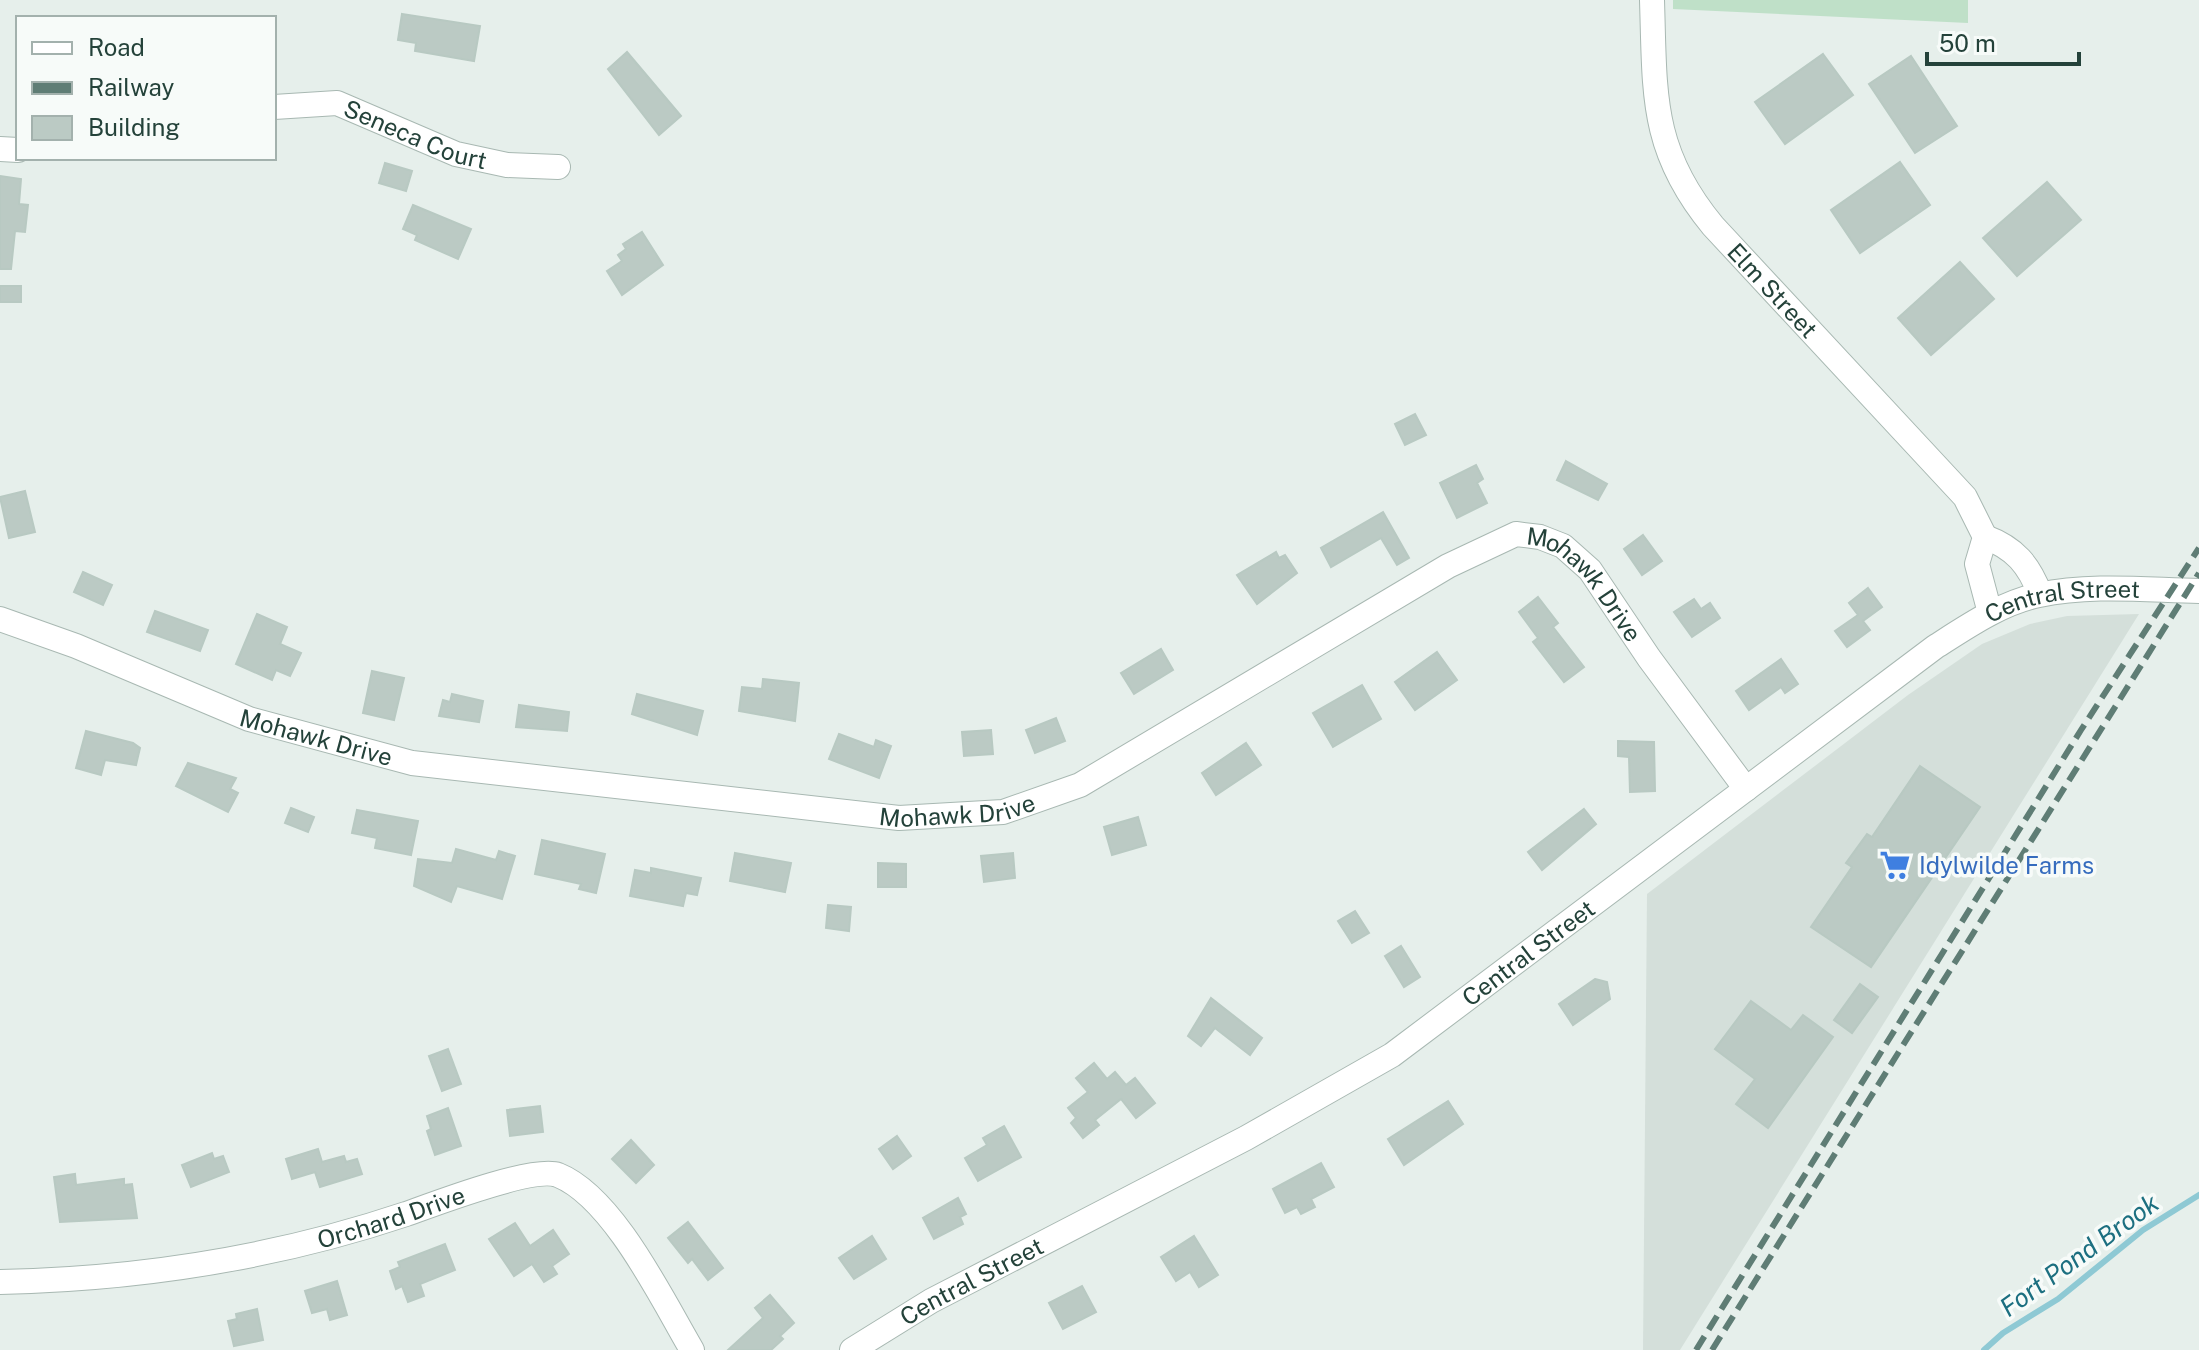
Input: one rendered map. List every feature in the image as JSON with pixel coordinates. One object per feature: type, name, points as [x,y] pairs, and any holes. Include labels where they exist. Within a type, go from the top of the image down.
[{"type":"street","name":"Elm Street","points":[[1652,0],[1659,122],[1668,155],[1681,184],[1713,226],[1965,497],[1985,537]]},
{"type":"street","name":"Seneca Court","points":[[276,107],[337,103],[456,154],[507,165],[558,167]]},
{"type":"street","name":"Mohawk Drive","points":[[0,619],[76,646],[249,719],[412,763],[899,818],[1003,812],[1080,785],[1448,566],[1516,534],[1540,537],[1563,546],[1590,570],[1649,658],[1746,789]]},
{"type":"street","points":[[1990,613],[1977,564],[1985,537],[2008,546],[2031,570],[2040,594]]},
{"type":"street","name":"Central Street","points":[[852,1350],[931,1301],[1360,1075],[1935,647],[1990,613],[2040,594],[2127,589],[2199,591]]},
{"type":"street","name":"Orchard Drive","points":[[0,1282],[99,1279],[281,1251],[352,1232],[497,1183],[553,1173],[582,1186],[603,1207],[692,1350]]},
{"type":"shaded area","points":[[2139,614],[1680,1350],[1643,1350],[1647,894],[1908,695],[1982,644],[2030,624],[2067,616]]},
{"type":"green space","points":[[1673,0],[1968,0],[1968,23],[1673,9]]},
{"type":"building","points":[[402,14],[480,26],[474,61],[415,51],[416,43],[398,40]]},
{"type":"building","points":[[627,52],[681,116],[659,135],[608,69]]},
{"type":"building","points":[[1823,54],[1853,95],[1785,144],[1755,102]]},
{"type":"building","points":[[1911,56],[1957,126],[1915,153],[1869,84]]},
{"type":"building","points":[[1900,162],[1930,205],[1860,253],[1831,210]]},
{"type":"building","points":[[385,163],[412,171],[406,191],[379,183]]},
{"type":"building","points":[[0,176],[21,179],[19,204],[28,205],[25,232],[15,231],[11,269],[0,269]]},
{"type":"building","points":[[2047,182],[2081,220],[2017,276],[1983,238]]},
{"type":"building","points":[[413,205],[471,229],[458,259],[415,240],[417,235],[403,229]]},
{"type":"building","points":[[642,232],[663,265],[622,295],[607,271],[622,261],[618,255],[626,249],[623,244]]},
{"type":"building","points":[[1960,262],[1994,299],[1931,355],[1898,318]]},
{"type":"building","points":[[0,286],[21,286],[21,302],[0,302]]},
{"type":"building","points":[[1415,414],[1426,435],[1405,445],[1395,424]]},
{"type":"building","points":[[1566,461],[1607,484],[1598,500],[1557,480]]},
{"type":"building","points":[[1476,465],[1483,479],[1477,483],[1487,503],[1457,518],[1440,483]]},
{"type":"building","points":[[25,491],[35,532],[9,538],[0,497]]},
{"type":"building","points":[[1383,512],[1409,558],[1397,565],[1381,538],[1331,567],[1321,548]]},
{"type":"building","points":[[1643,535],[1662,561],[1642,575],[1624,549]]},
{"type":"building","points":[[1276,552],[1279,558],[1285,555],[1297,573],[1257,604],[1237,575]]},
{"type":"building","points":[[83,572],[112,585],[103,605],[74,592]]},
{"type":"building","points":[[1868,588],[1882,607],[1863,621],[1870,630],[1847,647],[1835,631],[1858,615],[1849,603]]},
{"type":"building","points":[[1538,597],[1558,623],[1553,627],[1584,667],[1564,682],[1533,642],[1538,638],[1519,612]]},
{"type":"building","points":[[1694,599],[1701,609],[1710,603],[1720,618],[1692,637],[1674,612]]},
{"type":"building","points":[[155,611],[208,630],[200,651],[147,632]]},
{"type":"building","points":[[257,614],[287,627],[280,644],[301,653],[290,676],[276,670],[272,680],[236,664]]},
{"type":"building","points":[[1161,649],[1173,670],[1134,694],[1121,673]]},
{"type":"building","points":[[1437,652],[1457,680],[1415,710],[1395,682]]},
{"type":"building","points":[[1781,659],[1798,684],[1785,693],[1781,687],[1749,710],[1736,691]]},
{"type":"building","points":[[372,671],[404,678],[394,720],[363,713]]},
{"type":"building","points":[[763,679],[799,683],[795,721],[739,711],[742,687],[762,689]]},
{"type":"building","points":[[1362,685],[1381,719],[1333,747],[1313,713]]},
{"type":"building","points":[[452,694],[483,701],[479,722],[439,716],[443,700],[450,702]]},
{"type":"building","points":[[637,694],[703,711],[697,735],[632,714]]},
{"type":"building","points":[[519,705],[569,712],[567,731],[516,727]]},
{"type":"building","points":[[1056,718],[1065,741],[1035,753],[1026,730]]},
{"type":"building","points":[[991,730],[993,754],[964,756],[962,732]]},
{"type":"building","points":[[86,731],[133,743],[140,748],[136,765],[105,760],[101,775],[76,768]]},
{"type":"building","points":[[839,734],[874,747],[876,740],[891,746],[879,778],[829,759]]},
{"type":"building","points":[[1618,741],[1654,742],[1655,791],[1630,792],[1629,757],[1618,756]]},
{"type":"building","points":[[1246,743],[1261,765],[1216,795],[1202,773]]},
{"type":"building","points":[[188,763],[236,778],[230,789],[238,793],[228,812],[176,786]]},
{"type":"building","name":"Idylwilde Farms","points":[[1920,766],[1980,807],[1871,967],[1811,927],[1852,867],[1846,863],[1867,834],[1872,837]]},
{"type":"building","points":[[291,808],[314,817],[308,832],[285,823]]},
{"type":"building","points":[[1584,809],[1596,824],[1542,870],[1528,852]]},
{"type":"building","points":[[357,810],[418,821],[411,855],[375,848],[377,838],[352,833]]},
{"type":"building","points":[[1138,817],[1146,845],[1112,855],[1104,827]]},
{"type":"building","points":[[542,840],[605,854],[596,893],[579,889],[581,884],[535,874]]},
{"type":"building","points":[[456,849],[496,860],[499,851],[515,856],[502,899],[457,886],[451,902],[414,886],[418,859],[452,863]]},
{"type":"building","points":[[735,853],[791,863],[785,892],[730,881]]},
{"type":"building","points":[[1013,853],[1015,878],[984,882],[981,856]]},
{"type":"building","points":[[878,863],[906,864],[906,887],[878,887]]},
{"type":"building","points":[[651,868],[701,878],[697,895],[686,893],[683,906],[630,896],[635,870],[651,873]]},
{"type":"building","points":[[828,905],[851,907],[849,931],[826,928]]},
{"type":"building","points":[[1355,911],[1369,933],[1352,943],[1338,921]]},
{"type":"building","points":[[1401,946],[1420,977],[1404,987],[1385,956]]},
{"type":"building","points":[[1595,979],[1607,982],[1610,999],[1573,1025],[1559,1004]]},
{"type":"building","points":[[1860,984],[1878,997],[1852,1033],[1834,1020]]},
{"type":"building","points":[[1211,998],[1262,1038],[1250,1055],[1215,1028],[1201,1046],[1188,1036]]},
{"type":"building","points":[[1751,1001],[1791,1030],[1803,1015],[1833,1037],[1768,1128],[1736,1104],[1755,1079],[1715,1049]]},
{"type":"building","points":[[448,1049],[461,1084],[442,1091],[429,1056]]},
{"type":"building","points":[[1094,1063],[1107,1079],[1115,1072],[1126,1085],[1135,1078],[1155,1103],[1136,1118],[1121,1099],[1095,1120],[1099,1125],[1083,1138],[1071,1123],[1076,1118],[1068,1108],[1088,1092],[1076,1078]]},
{"type":"building","points":[[1448,1101],[1463,1124],[1404,1165],[1388,1139]]},
{"type":"building","points":[[540,1106],[543,1132],[510,1136],[507,1110]]},
{"type":"building","points":[[448,1108],[461,1146],[435,1155],[427,1131],[431,1129],[427,1116]]},
{"type":"building","points":[[1004,1126],[1021,1157],[978,1181],[965,1158],[987,1145],[983,1138]]},
{"type":"building","points":[[897,1136],[911,1156],[893,1169],[879,1149]]},
{"type":"building","points":[[631,1140],[654,1165],[636,1183],[612,1159]]},
{"type":"building","points":[[318,1149],[322,1162],[344,1156],[346,1162],[357,1159],[362,1174],[320,1187],[315,1172],[292,1179],[286,1159]]},
{"type":"building","points":[[212,1153],[214,1159],[223,1156],[229,1172],[191,1187],[182,1165]]},
{"type":"building","points":[[1321,1163],[1334,1187],[1311,1199],[1315,1207],[1301,1214],[1297,1207],[1285,1213],[1273,1189]]},
{"type":"building","points":[[75,1174],[76,1185],[124,1179],[124,1185],[132,1184],[137,1218],[60,1222],[54,1177]]},
{"type":"building","points":[[958,1198],[966,1214],[960,1217],[963,1224],[934,1239],[923,1218]]},
{"type":"building","points":[[688,1222],[723,1268],[708,1280],[692,1259],[688,1263],[668,1238]]},
{"type":"building","points":[[515,1223],[530,1246],[553,1230],[569,1254],[552,1266],[557,1274],[544,1282],[532,1264],[514,1276],[489,1239]]},
{"type":"building","points":[[872,1236],[886,1259],[854,1279],[839,1258]]},
{"type":"building","points":[[1194,1236],[1218,1275],[1199,1287],[1190,1272],[1176,1281],[1161,1257]]},
{"type":"building","points":[[445,1244],[455,1270],[420,1284],[424,1296],[408,1302],[402,1286],[396,1289],[390,1271],[400,1267],[398,1262]]},
{"type":"building","points":[[337,1281],[347,1315],[330,1320],[327,1309],[312,1313],[305,1291]]},
{"type":"building","points":[[1082,1286],[1096,1312],[1063,1329],[1049,1303]]},
{"type":"building","points":[[770,1295],[794,1323],[780,1336],[783,1339],[771,1350],[728,1350],[763,1318],[755,1308]]},
{"type":"building","points":[[257,1309],[263,1340],[234,1346],[228,1321],[237,1319],[236,1314]]},
{"type":"waterway","name":"Fort Pond Brook","points":[[1984,1350],[2003,1333],[2058,1299],[2143,1230],[2199,1195]]},
{"type":"railway","points":[[1696,1350],[2081,730],[2199,548]]},
{"type":"railway","points":[[1712,1350],[2199,573]]},
{"type":"place","name":"Idylwilde Farms","points":[[1895,865]]}]
